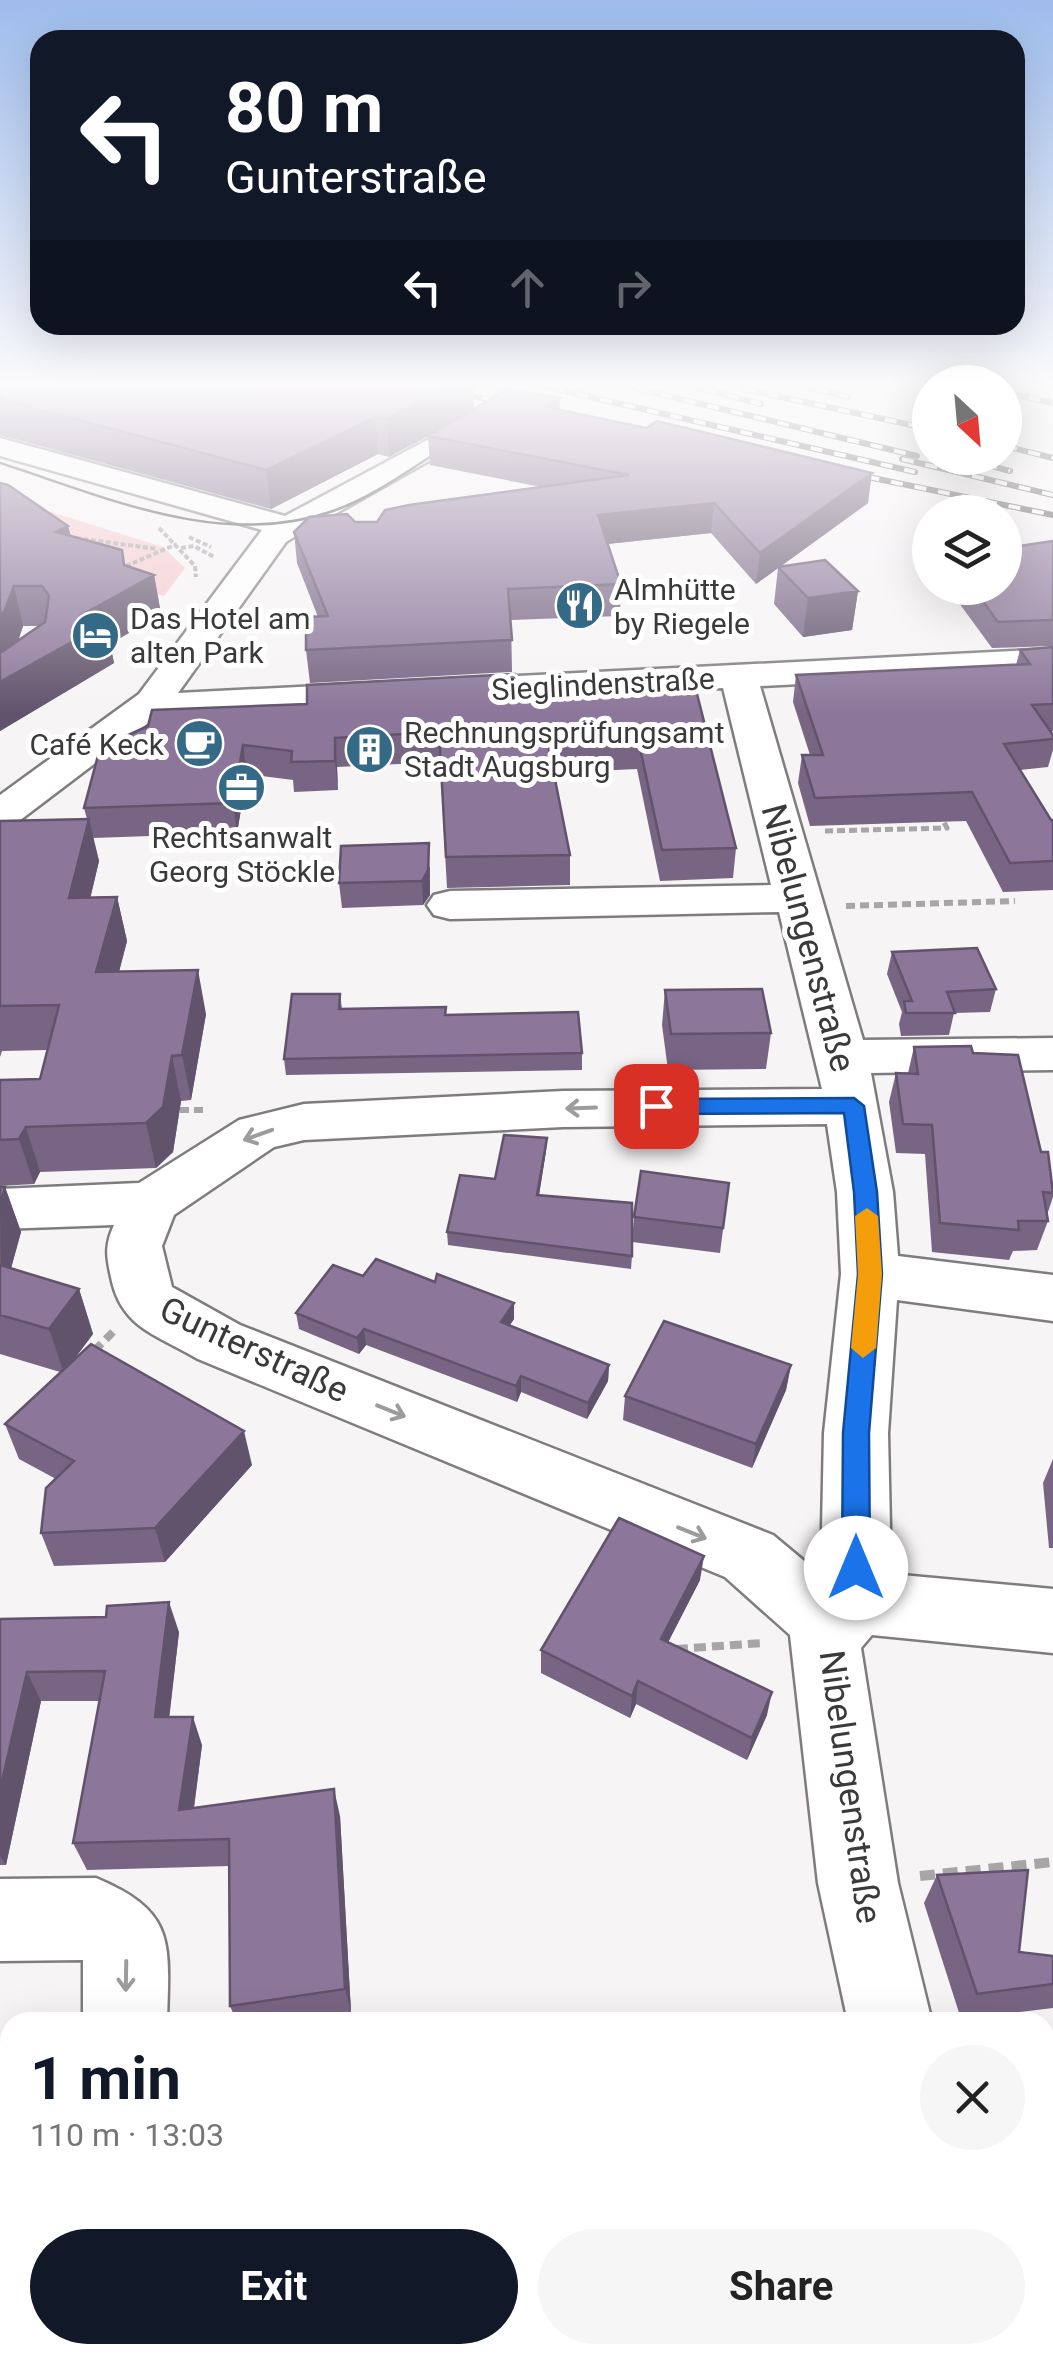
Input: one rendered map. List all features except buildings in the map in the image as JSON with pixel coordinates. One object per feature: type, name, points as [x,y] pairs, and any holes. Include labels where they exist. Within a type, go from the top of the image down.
[{"type":"street","points":[[75,493],[214,533],[346,531]]},
{"type":"street","points":[[170,493],[278,534]]},
{"type":"street","points":[[0,815],[152,702],[278,534],[350,493]]},
{"type":"street","points":[[234,515],[273,516],[321,507]]},
{"type":"street","name":"Sieglindenstraße","points":[[152,702],[193,706],[1053,660]]},
{"type":"street","name":"Nibelungenstraße","points":[[739,676],[848,1081],[866,1192],[870,1274],[838,1623],[858,1883],[888,2012]]},
{"type":"street","points":[[450,905],[799,903]]},
{"type":"street","points":[[0,1209],[151,1202],[232,1146],[304,1122],[617,1106],[1053,1054]]},
{"type":"street","name":"Gunterstraße","points":[[151,1202],[133,1246],[145,1300],[219,1342],[749,1556],[838,1623]]},
{"type":"street","points":[[870,1274],[1053,1298]]},
{"type":"street","points":[[838,1623],[1053,1622]]},
{"type":"street","points":[[0,1920],[96,1919],[126,1942],[125,2012]]},
{"type":"path","points":[[159,528],[196,566],[196,580]]},
{"type":"path","points":[[68,536],[158,549],[194,546],[206,554]]},
{"type":"path","points":[[80,539],[91,548]]},
{"type":"path","points":[[112,573],[158,549]]},
{"type":"path","points":[[781,832],[947,828],[932,800]]},
{"type":"path","points":[[799,903],[1015,902]]},
{"type":"path","points":[[89,1356],[145,1300]]},
{"type":"path","points":[[664,1649],[838,1623]]},
{"type":"path","points":[[858,1883],[1053,1862]]},
{"type":"shaded area","points":[[0,496],[163,547],[185,568],[164,596],[70,571]]},
{"type":"tram line","points":[[92,493],[164,514],[249,525],[291,522],[333,511],[372,493]]},
{"type":"railway","points":[[947,493],[1053,515]]},
{"type":"railway","points":[[1046,493],[1053,495]]},
{"type":"slow traffic","points":[[863,1348],[870,1274],[867,1216]]},
{"type":"place","name":"Almhütte by Riegele","points":[[579,606]]},
{"type":"place","name":"Das Hotel am alten Park","points":[[95,635]]},
{"type":"place","name":"Café Keck","points":[[199,744]]},
{"type":"place","name":"Rechnungsprüfungsamt Stadt Augsburg","points":[[369,749]]},
{"type":"place","name":"Rechtsanwalt Georg Stöckle","points":[[242,788]]},
{"type":"route","points":[[656,1106],[854,1106],[866,1192],[870,1274],[856,1433],[856,1568]]}]
